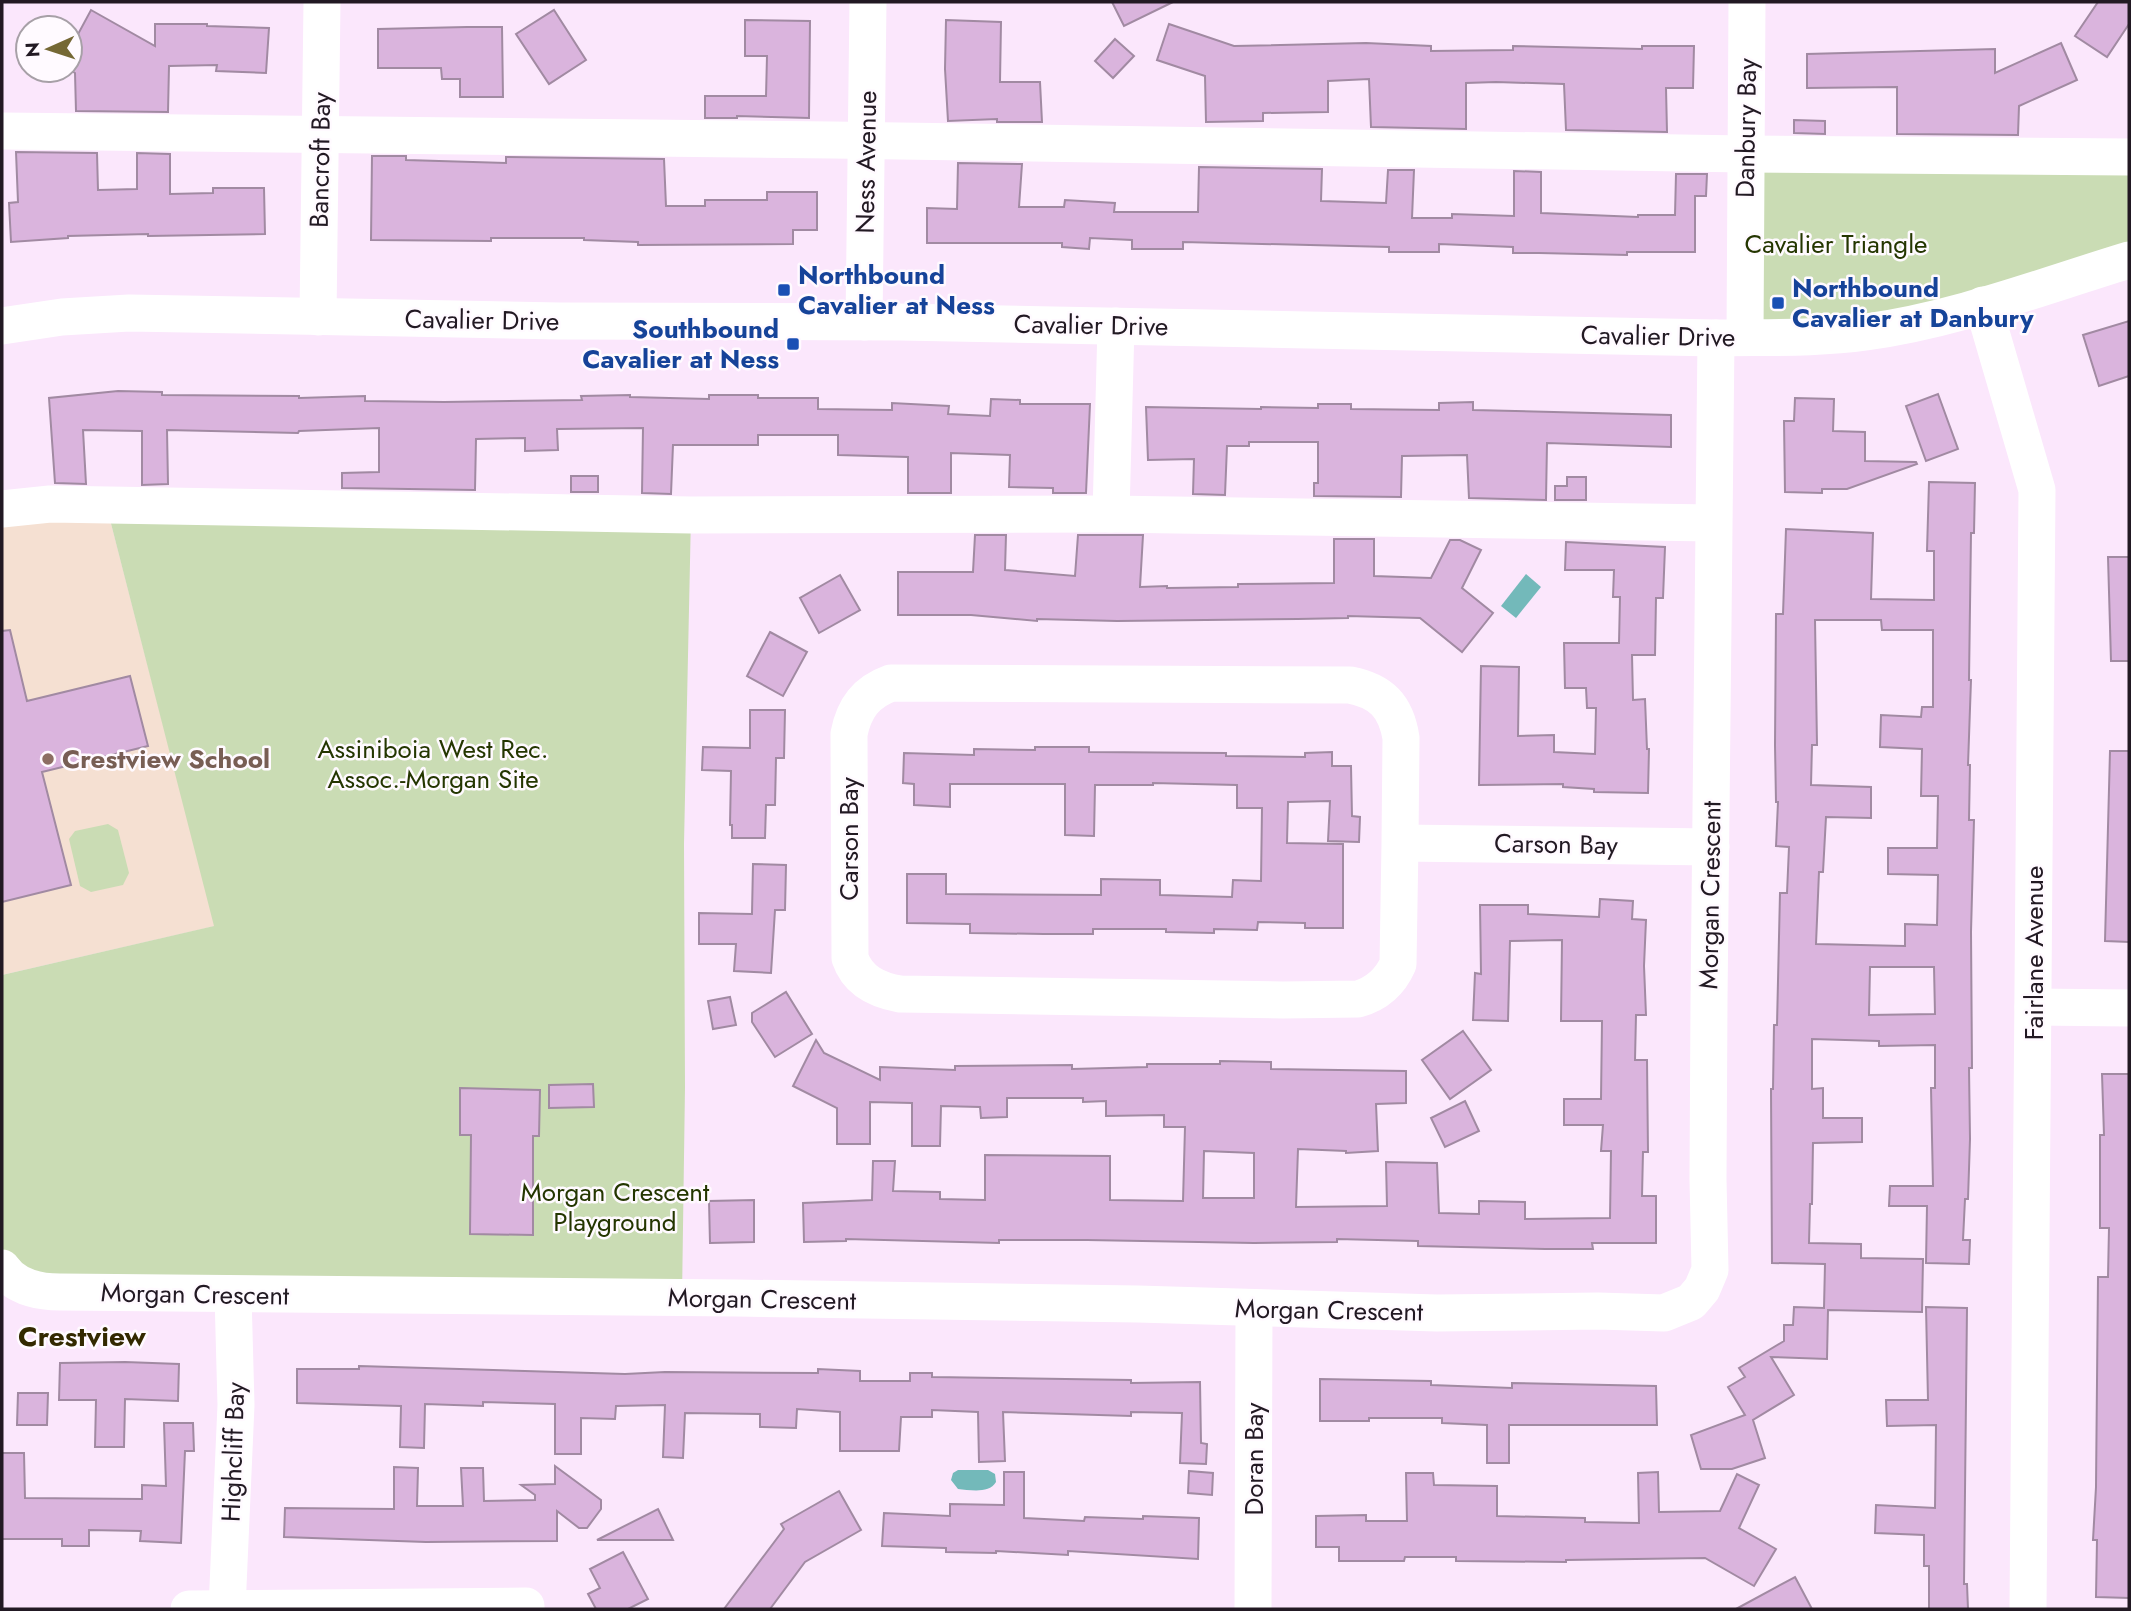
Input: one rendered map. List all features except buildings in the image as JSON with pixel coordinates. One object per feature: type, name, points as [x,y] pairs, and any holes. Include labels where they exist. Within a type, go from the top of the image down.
[{"type":"street","name":"Bancroft Bay","points":[[318,317],[322,2]]},
{"type":"street","name":"Ness Avenue","points":[[864,322],[868,2]]},
{"type":"street","name":"Danbury Bay","points":[[1730,337],[1745,154],[1747,2]]},
{"type":"street","points":[[2,131],[2129,157]]},
{"type":"street","name":"Cavalier Drive","points":[[2,326],[62,317],[129,313],[1821,337],[1921,322],[2129,260]]},
{"type":"street","name":"Fairlane Avenue","points":[[1983,304],[2037,490],[2028,1609]]},
{"type":"street","points":[[1111,514],[1116,326]]},
{"type":"street","name":"Morgan Crescent","points":[[2,1268],[13,1280],[50,1292],[1138,1304],[1437,1313],[1664,1313],[1691,1302],[1706,1282],[1710,1270],[1708,1179],[1713,523],[1730,337]]},
{"type":"street","points":[[2,509],[50,504],[691,515],[1111,514],[1713,523]]},
{"type":"street","name":"Carson Bay","points":[[891,683],[1350,685],[1364,688],[1388,704],[1396,715],[1399,727],[1401,842],[1398,964],[1388,981],[1368,996],[1358,999],[900,993],[874,987],[853,968],[850,958],[849,734],[859,704],[878,688],[891,683]]},
{"type":"street","name":"Carson Bay","points":[[1401,842],[1711,847]]},
{"type":"street","points":[[2034,1007],[2129,1008]]},
{"type":"street","name":"Highcliff Bay","points":[[227,1609],[236,1405],[233,1295]]},
{"type":"street","name":"Doran Bay","points":[[1254,1309],[1254,1609]]},
{"type":"street","points":[[189,1609],[526,1606],[526,1609]]},
{"type":"shaded area","points":[[106,504],[215,926],[2,975],[2,508]]},
{"type":"shaded area","points":[[1526,574],[1541,587],[1516,618],[1501,606]]},
{"type":"shaded area","points":[[958,1470],[988,1470],[995,1474],[996,1482],[984,1490],[958,1489],[951,1480],[953,1473]]},
{"type":"green space","name":"Cavalier Triangle","points":[[1745,154],[2129,157],[2129,260],[1983,305],[1745,337]]},
{"type":"green space","name":"Assiniboia West Rec. Assoc.-Morgan Site","points":[[106,504],[691,515],[684,844],[682,1298],[50,1292],[2,1268],[2,975],[214,926]]},
{"type":"green space","points":[[108,824],[118,830],[129,873],[123,885],[91,892],[80,886],[69,839],[75,831]]},
{"type":"place","name":"Northbound Cavalier at Ness","points":[[784,290]]},
{"type":"place","name":"Northbound Cavalier at Danbury","points":[[1778,303]]},
{"type":"place","name":"Southbound Cavalier at Ness","points":[[793,344]]},
{"type":"place","name":"Crestview School","points":[[48,759]]},
{"type":"district","name":"Crestview","points":[[82,1336]]},
{"type":"park label","name":"Morgan Crescent Playground","points":[[615,1207]]}]
